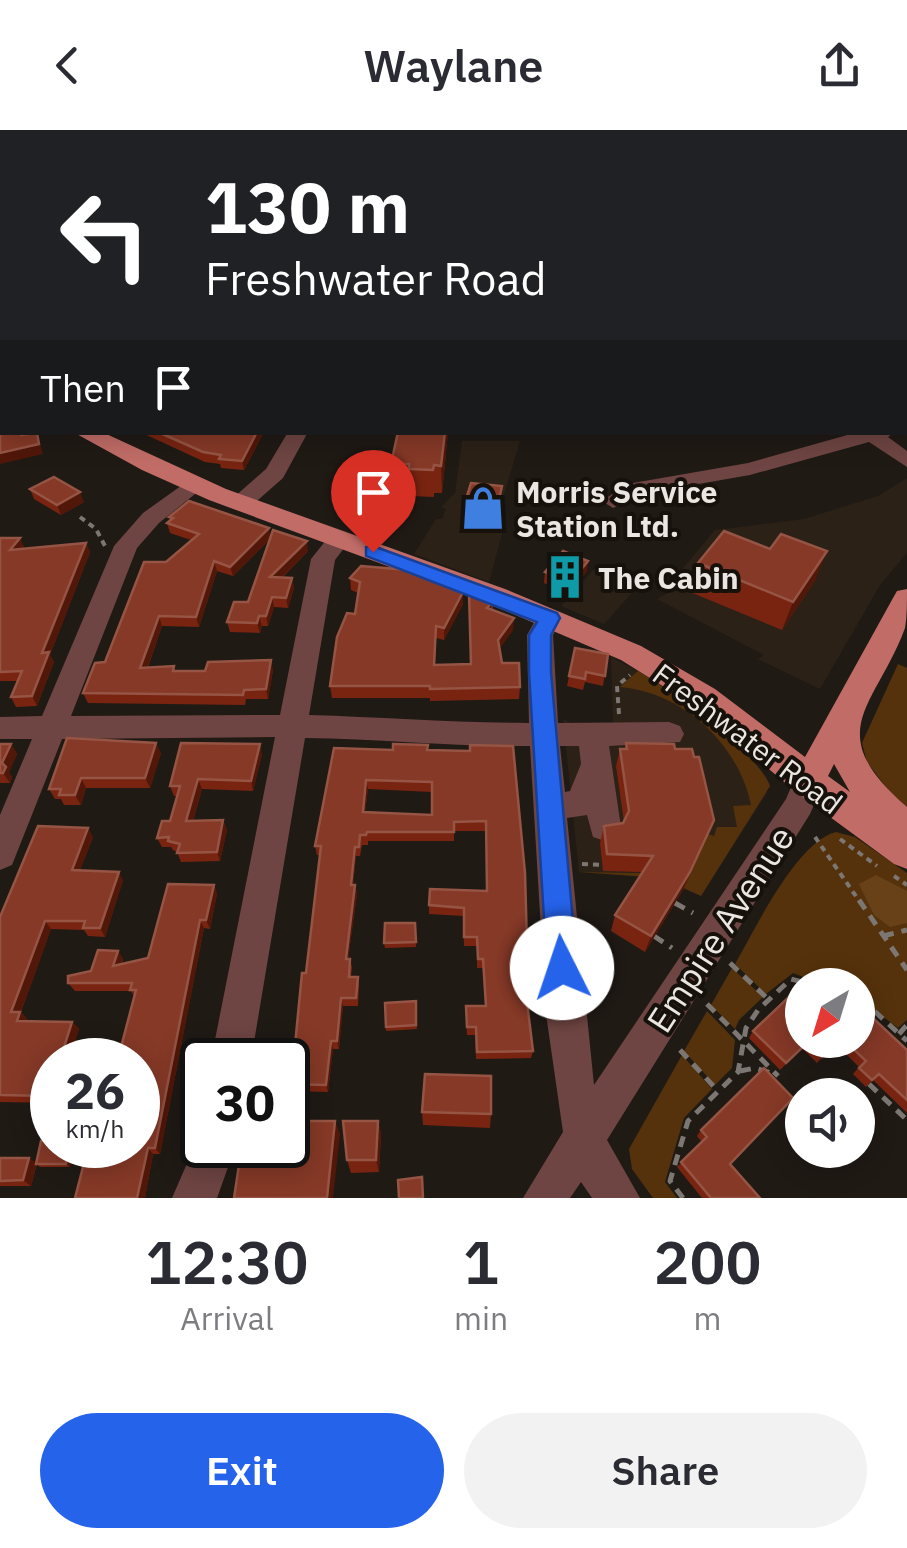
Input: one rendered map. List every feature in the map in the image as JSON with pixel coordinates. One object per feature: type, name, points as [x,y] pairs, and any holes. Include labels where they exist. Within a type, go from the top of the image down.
[{"type":"main road","name":"Freshwater Road","points":[[90,435],[192,485],[549,618],[661,670],[907,853]]},
{"type":"main road","name":"Empire Avenue","points":[[808,782],[907,598]]},
{"type":"main road","points":[[844,711],[847,750],[857,776],[886,812],[907,828]]},
{"type":"street","points":[[241,504],[275,473],[296,435]]},
{"type":"street","points":[[613,501],[635,489],[750,469],[871,435]]},
{"type":"street","points":[[876,435],[907,460]]},
{"type":"street","points":[[0,855],[126,546],[151,518],[192,485]]},
{"type":"street","points":[[235,1038],[323,559],[338,539]]},
{"type":"street","points":[[549,618],[540,635],[544,736],[566,1014],[583,1142],[599,1174],[618,1198]]},
{"type":"street","points":[[0,728],[424,728],[449,735],[603,741],[669,734]]},
{"type":"street","points":[[549,806],[582,804],[603,741]]},
{"type":"street","points":[[603,741],[605,827]]},
{"type":"street","name":"Empire Avenue","points":[[545,1198],[799,805],[808,782]]},
{"type":"street","points":[[194,1198],[209,1168]]},
{"type":"path","points":[[80,517],[96,529],[109,555]]},
{"type":"path","points":[[603,741],[617,686],[636,668]]},
{"type":"path","points":[[815,837],[907,970]]},
{"type":"path","points":[[574,864],[602,865]]},
{"type":"path","points":[[674,903],[693,913]]},
{"type":"path","points":[[883,936],[907,930]]},
{"type":"path","points":[[654,936],[672,948]]},
{"type":"path","points":[[730,963],[770,1000]]},
{"type":"path","points":[[738,1072],[739,1036],[744,1025],[785,986]]},
{"type":"path","points":[[683,1198],[670,1181],[688,1121],[738,1072],[754,1068],[778,1076],[707,1004]]},
{"type":"path","points":[[875,1011],[907,1041]]},
{"type":"path","points":[[899,1034],[907,1026]]},
{"type":"path","points":[[680,1050],[718,1091]]},
{"type":"path","points":[[875,1090],[907,1120]]},
{"type":"shaded area","points":[[462,441],[520,441],[504,495],[502,534],[489,582],[414,554],[436,519],[442,519],[446,509],[441,507],[455,493]]},
{"type":"shaded area","points":[[907,478],[907,553],[880,585],[820,689],[758,659],[764,655],[657,599],[673,590],[668,586],[715,530],[804,519],[878,496]]},
{"type":"shaded area","points":[[596,567],[640,584],[604,624],[561,606]]},
{"type":"shaded area","points":[[611,657],[654,680],[703,718],[767,778],[767,793],[701,896],[661,878],[579,872],[563,719],[574,724],[613,723]]},
{"type":"shaded area","points":[[898,664],[907,668],[907,815],[867,762],[862,743]]},
{"type":"shaded area","points":[[638,671],[732,740],[770,786],[701,896],[661,878],[579,872],[690,874],[708,834],[714,836],[717,827],[737,827],[733,806],[751,805],[734,762],[705,725],[665,699],[620,687]]},
{"type":"shaded area","points":[[836,832],[855,837],[907,873],[907,1020],[898,1028],[875,1011],[875,968],[785,968],[785,979],[766,994],[735,964],[792,869],[821,839]]},
{"type":"shaded area","points":[[876,875],[907,891],[907,923],[890,927],[874,915],[859,884]]},
{"type":"shaded area","points":[[732,968],[763,997],[735,1029],[711,1005]]},
{"type":"shaded area","points":[[707,1011],[735,1040],[732,1068],[715,1085],[684,1051]]},
{"type":"shaded area","points":[[682,1055],[712,1089],[684,1118],[665,1182],[677,1198],[653,1198],[632,1169],[629,1149]]},
{"type":"building","points":[[0,435],[37,435],[39,444],[0,453]]},
{"type":"building","points":[[165,435],[255,435],[242,461],[219,459],[221,455],[203,452]]},
{"type":"building","points":[[397,435],[445,435],[441,466],[434,465],[433,470],[391,464]]},
{"type":"building","points":[[54,477],[80,492],[57,505],[30,489]]},
{"type":"building","points":[[471,483],[502,486],[496,513],[463,509]]},
{"type":"building","points":[[189,501],[269,528],[230,567],[214,561],[196,617],[159,616],[140,668],[174,666],[173,671],[205,671],[208,662],[271,660],[266,689],[244,690],[243,695],[83,693],[95,663],[105,662],[144,562],[166,562],[199,534],[167,523]]},
{"type":"building","points":[[273,530],[307,541],[270,577],[292,578],[286,598],[272,597],[266,616],[259,616],[257,623],[227,622],[234,602],[248,602]]},
{"type":"building","points":[[724,531],[770,549],[781,534],[827,551],[793,602],[698,563]]},
{"type":"building","points":[[0,538],[20,538],[10,550],[86,543],[42,653],[49,652],[32,696],[11,697],[22,671],[0,672]]},
{"type":"building","points":[[563,551],[588,561],[571,582],[545,572]]},
{"type":"building","points":[[361,566],[420,571],[420,576],[463,592],[444,628],[436,626],[434,665],[471,664],[469,593],[493,601],[487,608],[514,618],[498,640],[502,663],[519,663],[520,687],[330,686],[337,637],[347,613],[355,614],[360,582],[350,578]]},
{"type":"building","points":[[575,648],[608,654],[605,676],[586,672],[585,679],[569,676]]},
{"type":"building","points":[[67,738],[156,743],[145,778],[81,778],[75,795],[59,795],[61,789],[49,789]]},
{"type":"building","points":[[181,743],[260,744],[251,781],[198,779],[186,821],[223,820],[217,852],[177,853],[180,844],[168,841],[169,837],[157,838],[162,821],[170,821],[180,786],[170,786]]},
{"type":"building","points":[[626,743],[674,744],[675,749],[692,749],[694,757],[699,757],[714,820],[690,872],[651,936],[615,915],[653,856],[607,854],[604,826],[623,823],[629,811],[620,749],[627,749]]},
{"type":"building","points":[[0,744],[11,744],[2,763],[6,767],[3,773],[0,773]]},
{"type":"building","points":[[393,744],[470,751],[470,745],[513,746],[525,873],[527,945],[520,945],[533,1051],[477,1052],[476,1027],[467,1027],[466,1006],[486,1006],[483,959],[478,959],[477,937],[464,937],[464,908],[429,905],[430,889],[487,891],[486,821],[454,822],[454,832],[367,832],[360,835],[359,847],[355,847],[351,885],[355,885],[346,959],[350,959],[349,977],[358,977],[356,998],[341,998],[337,1041],[331,1041],[326,1085],[310,1085],[310,1038],[296,1038],[321,846],[315,846],[334,748],[393,750]],"holes":[[[366,780],[432,782],[432,815],[363,812]]]},
{"type":"building","points":[[38,826],[88,828],[72,870],[119,872],[100,928],[83,928],[85,921],[45,921],[11,1012],[20,1012],[17,1021],[72,1022],[67,1038],[30,1038],[30,1096],[0,1095],[0,917]]},
{"type":"building","points":[[168,884],[214,885],[206,920],[200,920],[160,1123],[160,1038],[123,1038],[136,990],[130,990],[132,983],[68,983],[68,976],[91,971],[98,950],[118,951],[113,966],[148,958]]},
{"type":"building","points":[[385,923],[415,923],[416,942],[384,943]]},
{"type":"building","points":[[416,1001],[416,1025],[386,1027],[385,1003]]},
{"type":"building","points":[[785,1001],[785,1058],[791,1058],[786,1063],[753,1031]]},
{"type":"building","points":[[875,1020],[907,1050],[907,1100],[879,1074],[870,1078],[859,1068],[866,1061],[863,1058],[875,1058]]},
{"type":"building","points":[[764,1068],[785,1090],[785,1106],[730,1164],[760,1198],[711,1198],[681,1162],[707,1137],[701,1130]]},
{"type":"building","points":[[425,1074],[491,1076],[491,1114],[422,1112]]},
{"type":"building","points":[[310,1121],[335,1121],[327,1198],[234,1198],[239,1168],[310,1168]]},
{"type":"building","points":[[343,1121],[378,1121],[376,1160],[347,1160]]},
{"type":"building","points":[[0,1158],[29,1158],[23,1180],[0,1181]]},
{"type":"building","points":[[83,1168],[144,1168],[137,1198],[75,1198]]},
{"type":"building","points":[[422,1177],[423,1198],[399,1198],[398,1180]]},
{"type":"place","name":"Morris Service Station Ltd.","points":[[483,508]]},
{"type":"place","name":"The Cabin","points":[[565,577]]},
{"type":"route","points":[[373,552],[549,618],[540,635],[540,672],[562,968]]}]
